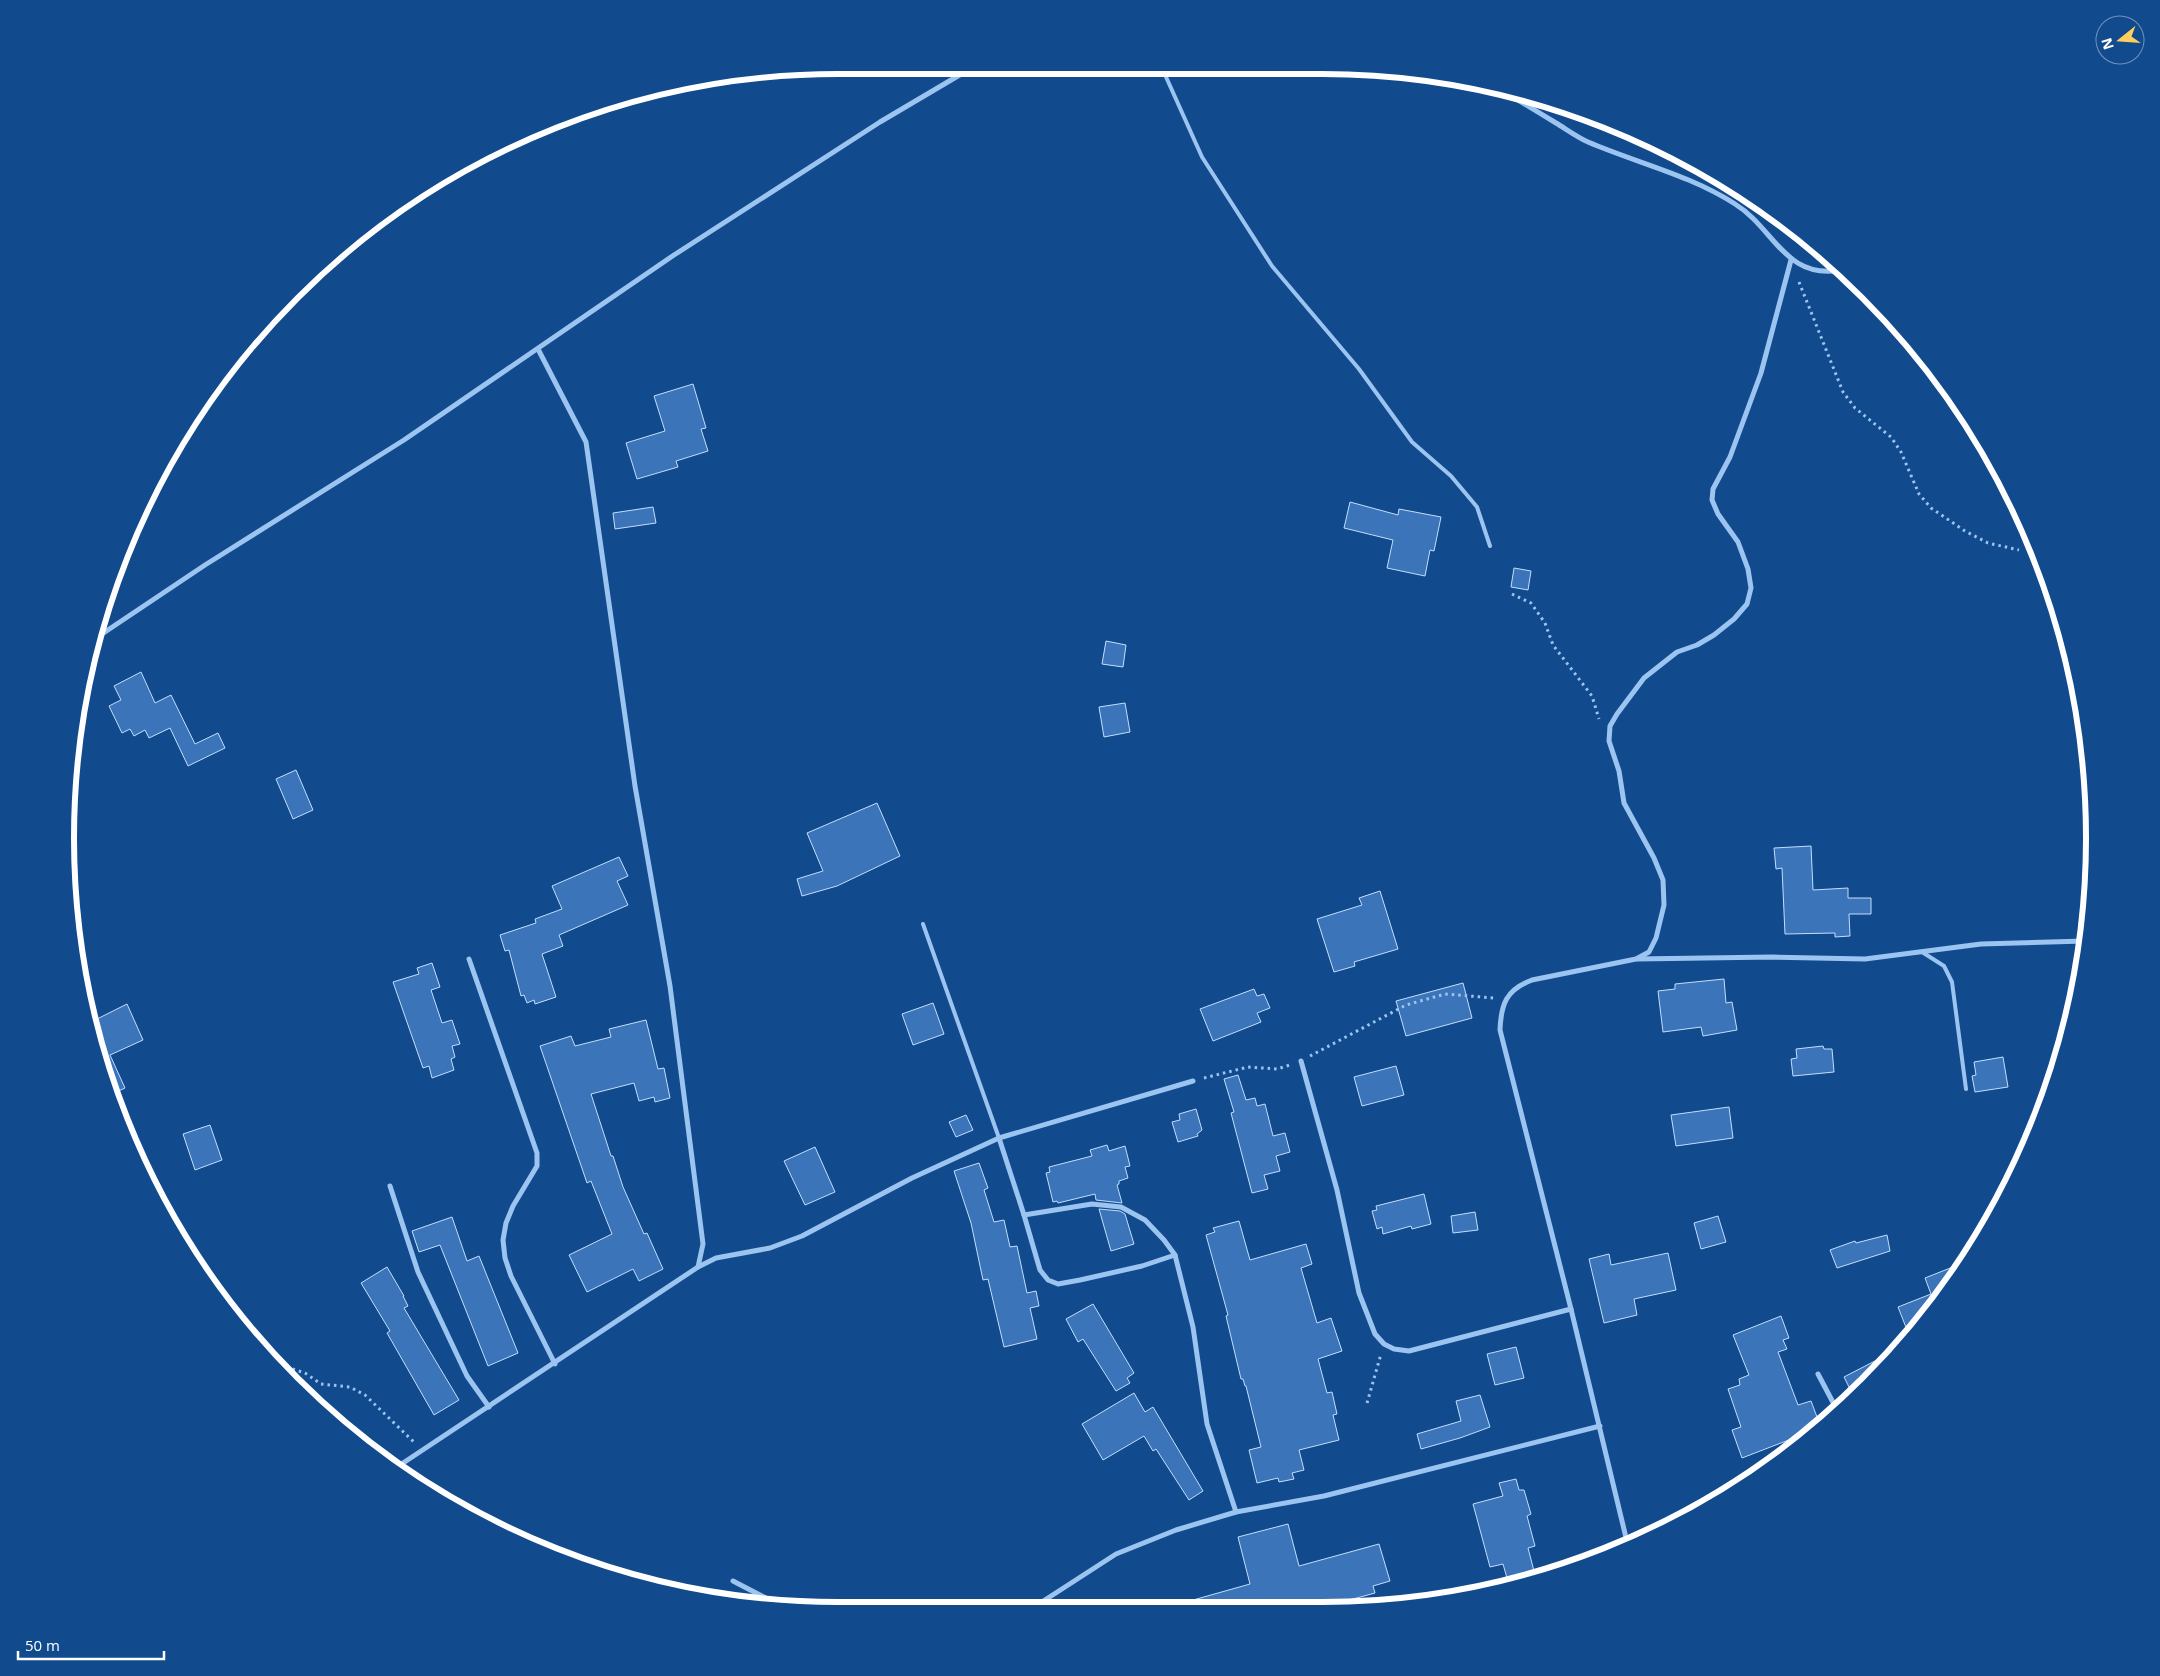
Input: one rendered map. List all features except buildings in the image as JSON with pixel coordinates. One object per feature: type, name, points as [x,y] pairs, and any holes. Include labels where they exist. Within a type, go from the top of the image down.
[{"type":"street","points":[[102,634],[205,565],[404,440],[682,250],[880,122],[961,74]]},
{"type":"street","points":[[1516,99],[1586,141],[1704,187],[1735,204],[1751,216],[1791,260],[1806,269],[1822,272],[1834,271]]},
{"type":"street","points":[[1636,960],[1649,952],[1656,938],[1664,905],[1663,880],[1654,858],[1624,803],[1619,771],[1609,740],[1610,726],[1644,678],[1677,652],[1697,645],[1714,635],[1734,619],[1747,604],[1751,588],[1748,569],[1738,542],[1718,514],[1712,500],[1713,489],[1730,457],[1761,373],[1791,260]]},
{"type":"street","points":[[538,349],[586,442],[635,786],[670,986],[703,1244],[698,1267]]},
{"type":"street","points":[[1626,1538],[1571,1309],[1500,1030],[1501,1013],[1507,997],[1517,986],[1532,980],[1636,960],[1772,957],[1865,959],[1981,944],[2079,941]]},
{"type":"street","points":[[469,959],[537,1153],[537,1166],[506,1222],[503,1240],[504,1258],[555,1364]]},
{"type":"street","points":[[1301,1061],[1337,1190],[1359,1293],[1375,1334],[1384,1344],[1394,1350],[1410,1351],[1571,1309]]},
{"type":"street","points":[[401,1464],[555,1364],[698,1267],[716,1258],[770,1248],[802,1236],[912,1178],[999,1138],[1193,1081]]},
{"type":"street","points":[[999,1138],[1040,1270],[1048,1280],[1058,1284],[1142,1266],[1175,1255]]},
{"type":"street","points":[[390,1186],[418,1272],[467,1376],[489,1407]]},
{"type":"street","points":[[1024,1215],[1092,1204],[1121,1207],[1145,1220],[1175,1255],[1194,1326],[1207,1424],[1236,1512]]},
{"type":"street","points":[[1818,1374],[1834,1405]]},
{"type":"street","points":[[1042,1602],[1116,1554],[1176,1530],[1236,1512],[1324,1496],[1600,1426]]},
{"type":"street","points":[[733,1580],[768,1599]]},
{"type":"lane","points":[[1165,74],[1202,158],[1272,266],[1360,369],[1412,442],[1451,476],[1477,507],[1490,546]]},
{"type":"lane","points":[[923,924],[999,1138]]},
{"type":"lane","points":[[1920,951],[1944,966],[1952,982],[1966,1089]]},
{"type":"path","points":[[1791,260],[1813,321],[1843,392],[1855,408],[1891,437],[1901,452],[1919,494],[1931,508],[1965,531],[1988,543],[2019,550]]},
{"type":"path","points":[[1512,594],[1531,603],[1545,623],[1553,645],[1592,696],[1598,718],[1609,740]]},
{"type":"path","points":[[1193,1081],[1248,1067],[1277,1069],[1301,1061],[1406,1005],[1445,994],[1483,998],[1507,997]]},
{"type":"path","points":[[1367,1402],[1384,1344]]},
{"type":"path","points":[[289,1368],[304,1373],[321,1384],[350,1387],[365,1395],[423,1450]]}]
